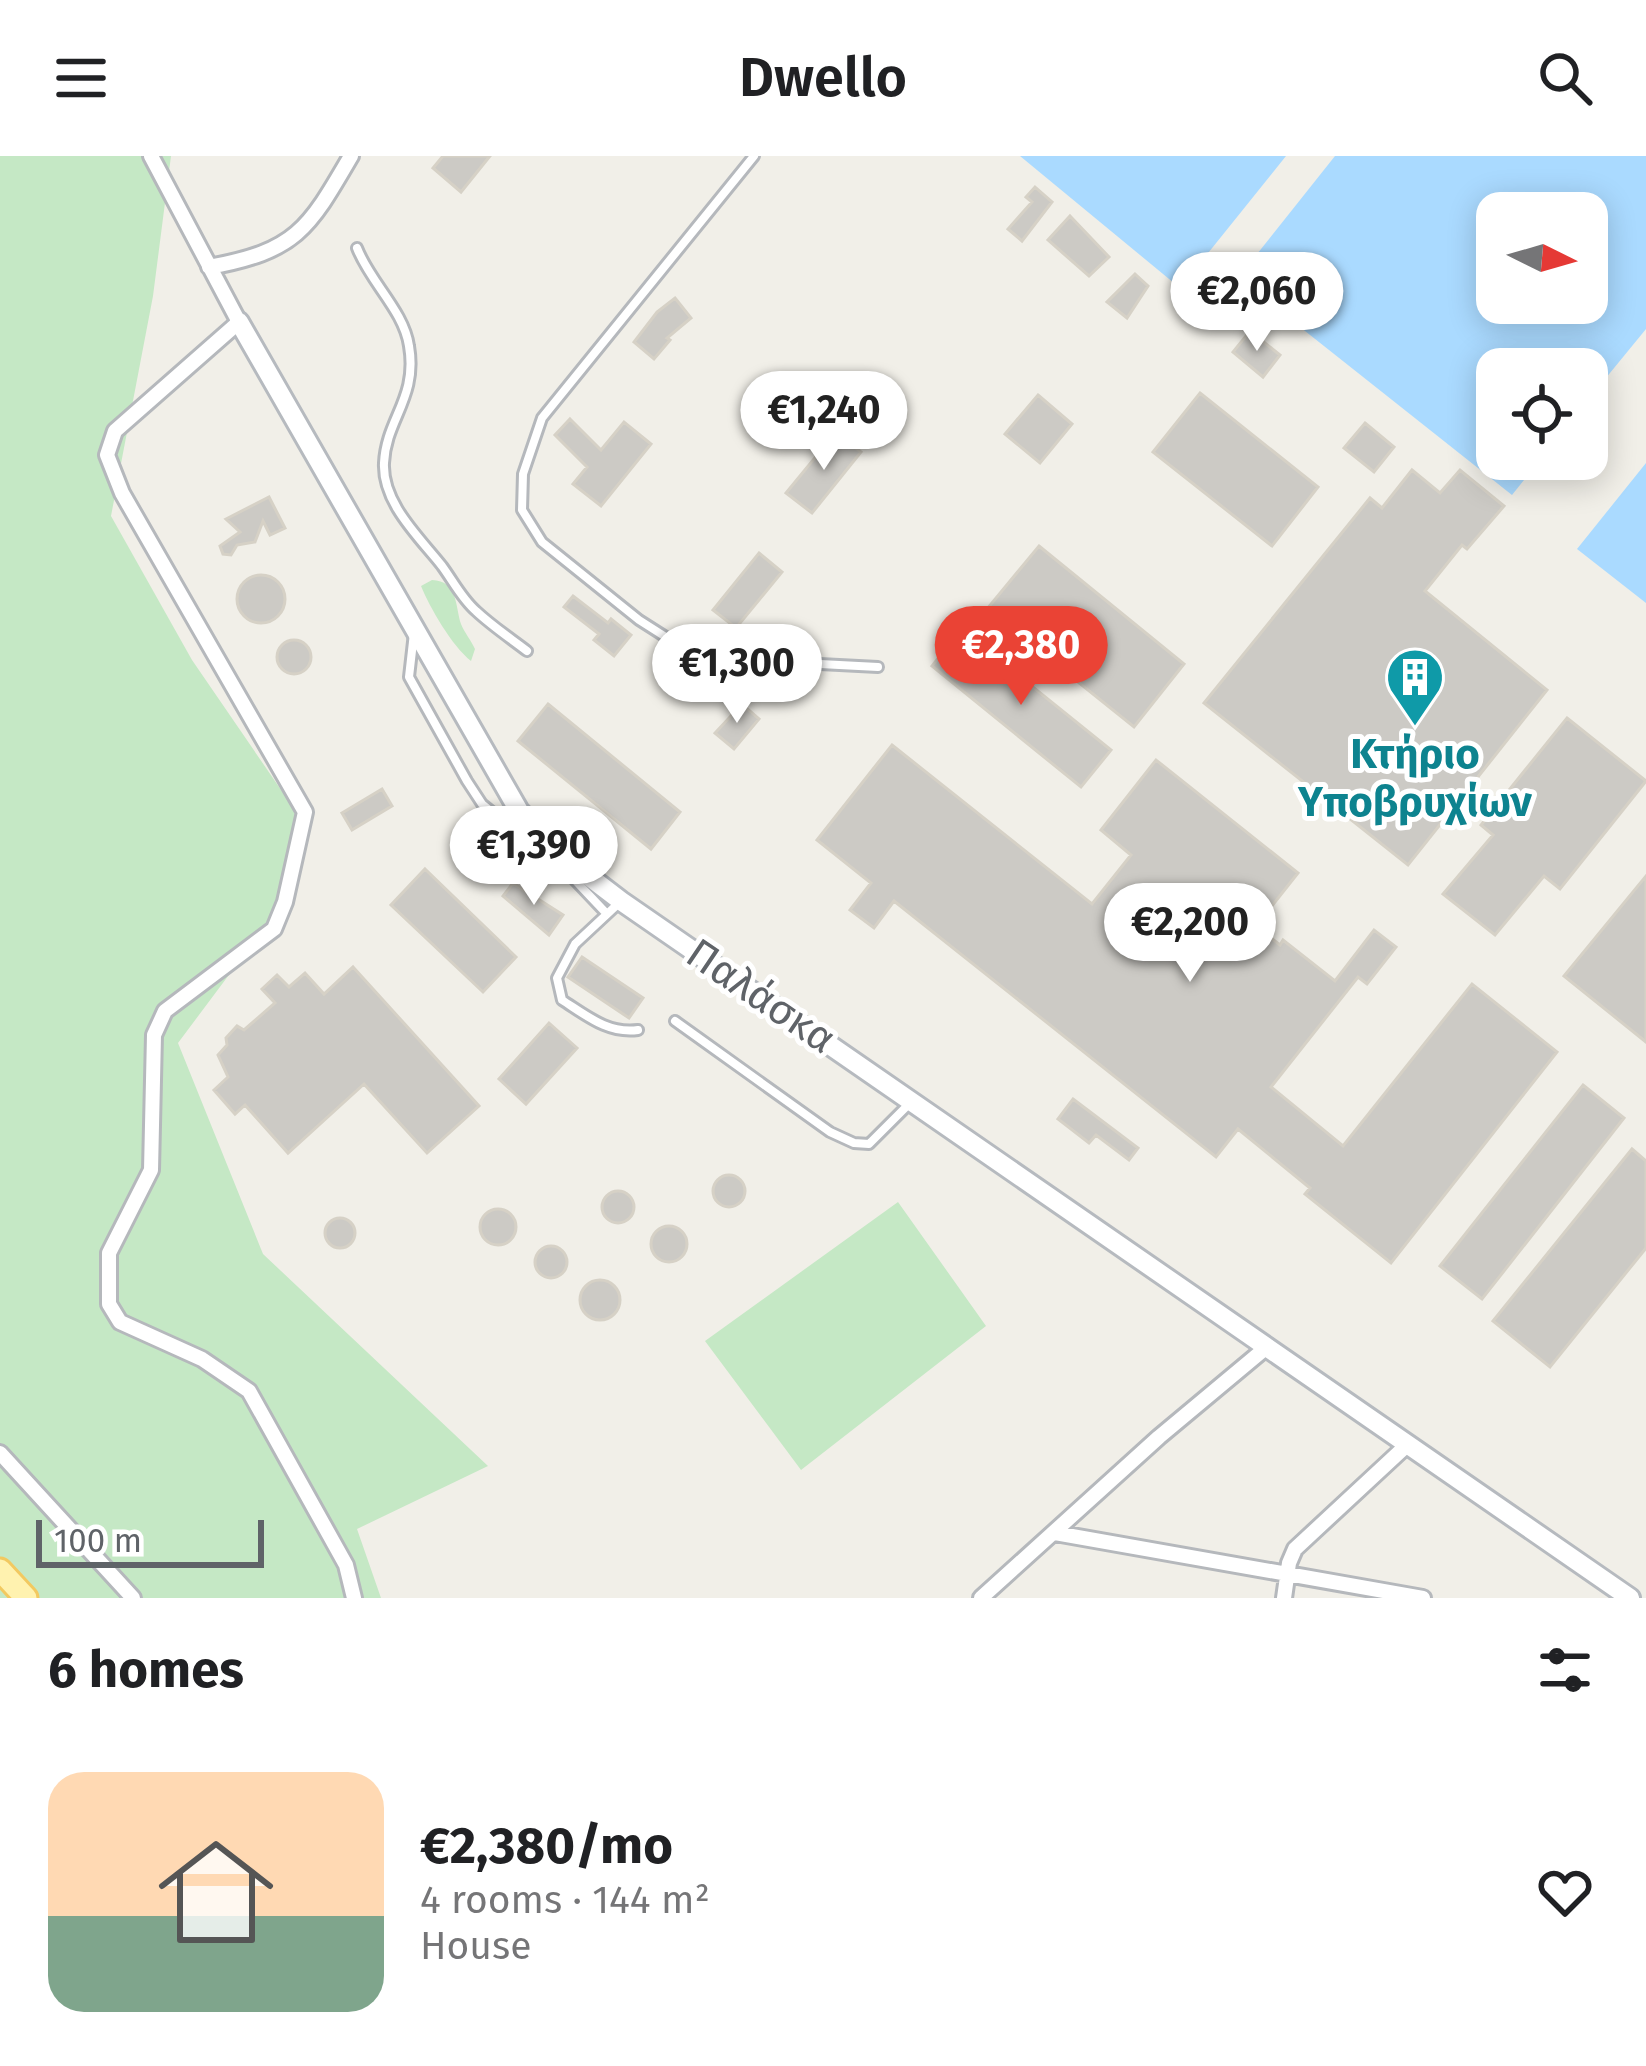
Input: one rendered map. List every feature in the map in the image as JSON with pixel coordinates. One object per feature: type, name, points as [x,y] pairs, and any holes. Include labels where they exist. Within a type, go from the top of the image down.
[{"type":"main road","points":[[0,1570],[26,1598]]},
{"type":"street","name":"Παλάσκα","points":[[151,156],[239,322],[519,811],[614,908],[913,1100],[1630,1598]]},
{"type":"street","points":[[209,267],[274,251],[304,228],[350,156]]},
{"type":"street","points":[[239,322],[116,431],[107,454],[122,494],[299,796],[304,812],[285,902],[274,928],[166,1011],[154,1035],[151,1170],[109,1253],[109,1304],[120,1322],[202,1358],[249,1391],[346,1565],[354,1598]]},
{"type":"street","points":[[980,1598],[1268,1346]]},
{"type":"street","points":[[1284,1598],[1295,1549],[1407,1445]]},
{"type":"street","points":[[0,1454],[133,1598]]},
{"type":"street","points":[[1055,1533],[1423,1598]]},
{"type":"lane","points":[[754,156],[542,418],[523,474],[523,510],[542,542],[594,586],[683,648],[761,661],[878,667]]},
{"type":"lane","points":[[357,248],[366,273],[409,343],[409,391],[388,441],[383,467],[391,492],[408,528],[472,609],[527,651]]},
{"type":"lane","points":[[415,627],[409,677],[482,804],[614,908],[575,944],[557,978],[562,1000],[620,1032],[638,1030]]},
{"type":"lane","points":[[674,1021],[830,1132],[854,1143],[869,1144],[913,1100]]},
{"type":"green space","points":[[0,156],[171,156],[153,296],[111,516],[192,660],[301,819],[270,920],[178,1043],[263,1254],[488,1466],[357,1529],[381,1598],[0,1598]]},
{"type":"green space","points":[[432,580],[447,585],[454,595],[461,624],[475,649],[471,661],[449,636],[425,595],[421,586]]},
{"type":"green space","points":[[898,1202],[986,1326],[801,1470],[705,1341]]},
{"type":"water","points":[[1020,156],[1286,156],[1180,288]]},
{"type":"water","points":[[1335,156],[1646,156],[1646,329],[1608,375],[1608,348],[1476,348],[1476,466],[1238,278]]},
{"type":"water","points":[[1646,463],[1646,603],[1577,549]]},
{"type":"water","points":[[1493,480],[1524,480],[1512,495]]},
{"type":"building","points":[[443,156],[490,156],[461,192],[433,168]]},
{"type":"building","points":[[1035,187],[1052,202],[1022,241],[1008,229],[1032,202],[1026,197]]},
{"type":"building","points":[[1070,216],[1109,257],[1089,276],[1048,240]]},
{"type":"building","points":[[1135,274],[1148,286],[1127,318],[1107,302]]},
{"type":"building","points":[[675,298],[691,318],[667,338],[670,340],[654,359],[634,342],[657,312]]},
{"type":"building","points":[[1250,331],[1280,355],[1263,377],[1233,352]]},
{"type":"building","points":[[874,385],[899,406],[874,435],[850,414]]},
{"type":"building","points":[[1200,393],[1318,487],[1272,546],[1153,452]]},
{"type":"building","points":[[1038,395],[1072,424],[1040,463],[1005,434]]},
{"type":"building","points":[[570,419],[601,450],[624,422],[651,444],[601,506],[573,484],[587,467],[555,435]]},
{"type":"building","points":[[1365,423],[1394,447],[1374,472],[1344,448]]},
{"type":"building","points":[[836,432],[861,452],[812,513],[786,493]]},
{"type":"building","points":[[1412,470],[1440,493],[1460,470],[1504,506],[1467,549],[1462,545],[1425,591],[1547,690],[1408,865],[1204,703],[1370,498],[1382,508]]},
{"type":"building","points":[[269,497],[285,528],[270,535],[263,521],[255,542],[237,545],[231,555],[223,554],[220,546],[240,532],[226,519]]},
{"type":"building","points":[[1039,546],[1184,664],[1134,727],[987,609]]},
{"type":"building","points":[[759,553],[782,572],[736,628],[713,610]]},
{"type":"building","points":[[261,575],[278,582],[285,599],[278,616],[261,623],[244,616],[237,599],[244,582]]},
{"type":"building","points":[[573,596],[631,635],[614,656],[594,640],[599,634],[564,607]]},
{"type":"building","points":[[961,629],[1111,750],[1081,787],[932,666]]},
{"type":"building","points":[[294,640],[306,645],[311,657],[306,669],[294,674],[282,669],[277,657],[282,645]]},
{"type":"building","points":[[548,704],[680,812],[651,849],[518,741]]},
{"type":"building","points":[[742,704],[759,719],[734,749],[715,733]]},
{"type":"building","points":[[1567,718],[1646,781],[1560,889],[1544,876],[1495,935],[1443,894],[1493,835],[1481,825]]},
{"type":"building","points":[[892,745],[1092,904],[1131,855],[1101,830],[1156,760],[1298,873],[1256,926],[1280,945],[1283,940],[1335,981],[1374,930],[1396,947],[1367,984],[1358,977],[1271,1087],[1343,1146],[1472,984],[1557,1052],[1391,1263],[1305,1194],[1310,1188],[1238,1129],[1216,1157],[894,901],[874,928],[850,910],[871,883],[817,840]]},
{"type":"building","points":[[382,789],[392,806],[352,830],[342,813]]},
{"type":"building","points":[[425,869],[516,957],[483,992],[391,905]]},
{"type":"building","points":[[1646,876],[1646,1042],[1564,976]]},
{"type":"building","points":[[513,883],[563,915],[549,935],[503,896]]},
{"type":"building","points":[[582,957],[643,998],[629,1018],[568,977]]},
{"type":"building","points":[[353,967],[479,1106],[427,1153],[364,1084],[288,1153],[245,1105],[235,1114],[214,1090],[228,1077],[218,1055],[227,1045],[226,1038],[237,1026],[244,1030],[275,1003],[262,989],[277,975],[289,987],[305,973],[324,994]]},
{"type":"building","points":[[549,1023],[577,1048],[526,1104],[499,1079]]},
{"type":"building","points":[[1583,1085],[1624,1118],[1482,1299],[1440,1266]]},
{"type":"building","points":[[1073,1099],[1138,1148],[1129,1160],[1096,1135],[1089,1143],[1058,1119]]},
{"type":"building","points":[[1632,1149],[1646,1161],[1646,1248],[1550,1367],[1493,1321]]},
{"type":"building","points":[[729,1175],[740,1180],[745,1191],[740,1202],[729,1207],[718,1202],[713,1191],[718,1180]]},
{"type":"building","points":[[618,1191],[629,1196],[634,1207],[629,1218],[618,1223],[607,1218],[602,1207],[607,1196]]},
{"type":"building","points":[[498,1209],[511,1214],[516,1227],[511,1240],[498,1245],[485,1240],[480,1227],[485,1214]]},
{"type":"building","points":[[340,1218],[351,1222],[355,1233],[351,1244],[340,1248],[329,1244],[325,1233],[329,1222]]},
{"type":"building","points":[[669,1226],[682,1231],[687,1244],[682,1257],[669,1262],[656,1257],[651,1244],[656,1231]]},
{"type":"building","points":[[551,1246],[562,1251],[567,1262],[562,1273],[551,1278],[540,1273],[535,1262],[540,1251]]},
{"type":"building","points":[[600,1280],[614,1286],[620,1300],[614,1314],[600,1320],[586,1314],[580,1300],[586,1286]]},
{"type":"place","name":"Κτήριο Υποβρυχίων","points":[[1415,728]]}]
